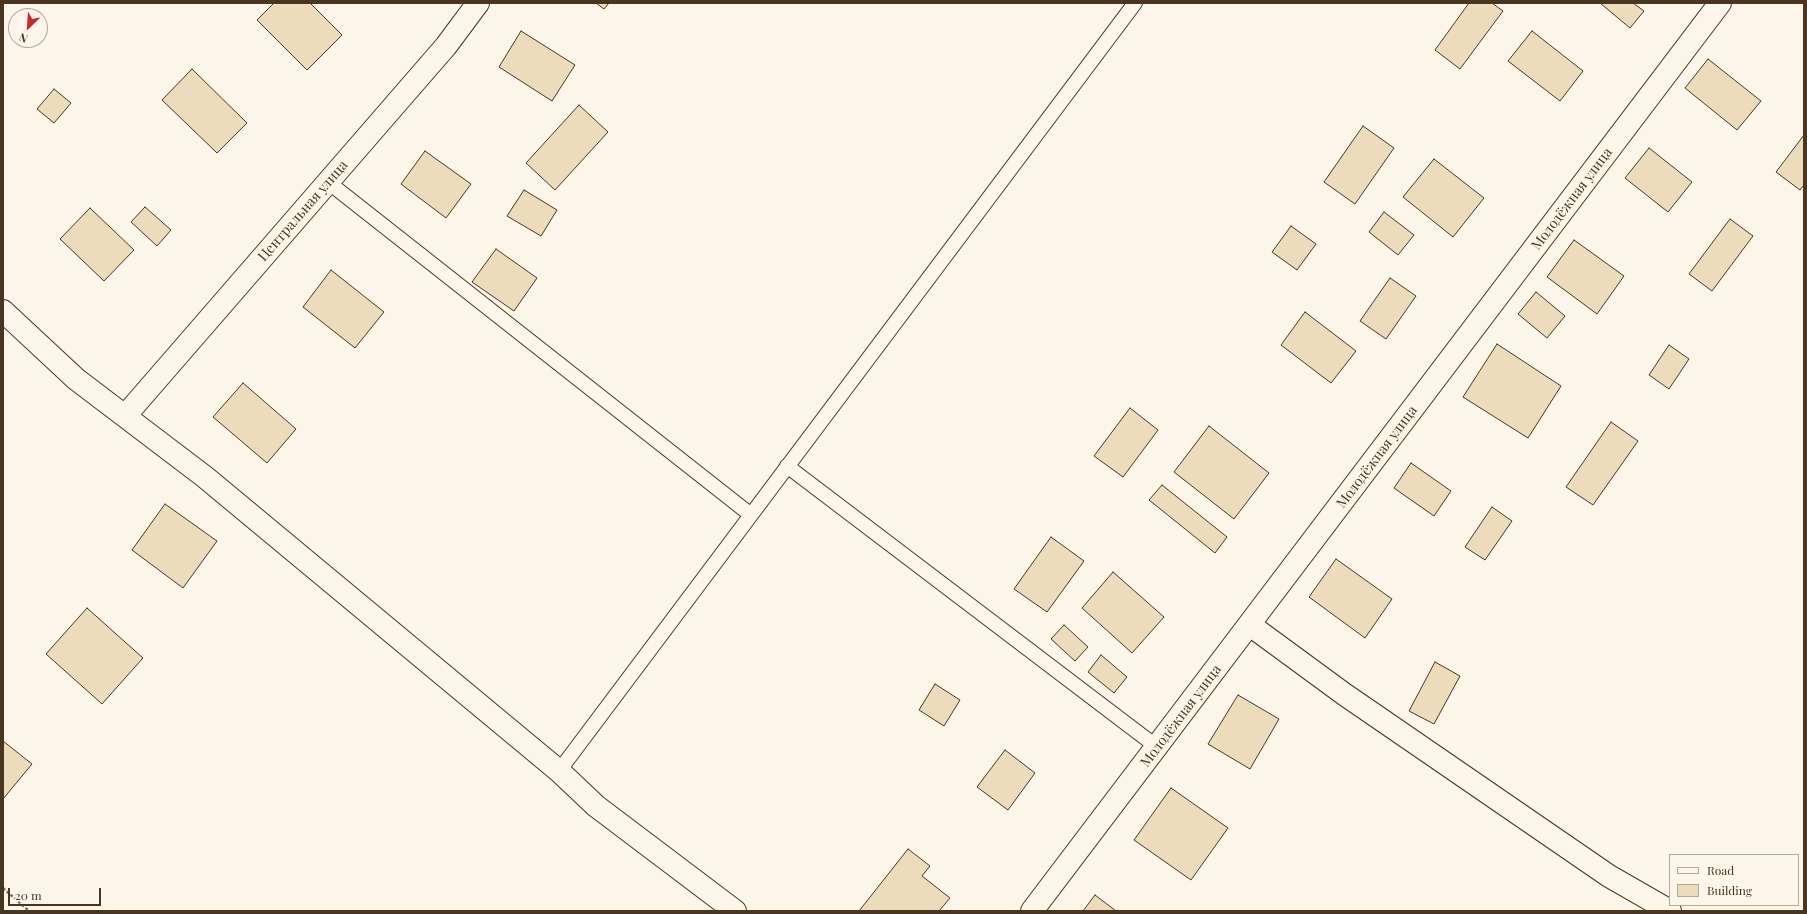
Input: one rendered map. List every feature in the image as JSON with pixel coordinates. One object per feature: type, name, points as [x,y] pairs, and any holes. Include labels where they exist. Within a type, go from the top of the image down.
[{"type":"street","name":"Центральная улица","points":[[125,416],[446,46],[478,3]]},
{"type":"street","name":"Молодёжная улица","points":[[1032,911],[1720,3]]},
{"type":"street","points":[[3,311],[76,379],[205,477],[559,772],[596,806],[735,911]]},
{"type":"street","points":[[1250,625],[1344,694],[1609,876],[1670,911]]},
{"type":"lane","points":[[559,772],[1135,3]]},
{"type":"lane","points":[[328,182],[751,515]]},
{"type":"lane","points":[[787,466],[1157,747]]},
{"type":"path","points":[[3,888],[29,911]]},
{"type":"building","points":[[274,3],[310,3],[342,35],[307,70],[257,20]]},
{"type":"building","points":[[596,3],[609,3],[604,9]]},
{"type":"building","points":[[1469,3],[1492,3],[1503,11],[1460,69],[1435,50]]},
{"type":"building","points":[[1600,3],[1633,3],[1644,11],[1630,28]]},
{"type":"building","points":[[521,31],[575,65],[552,101],[499,67]]},
{"type":"building","points":[[1532,31],[1583,71],[1560,101],[1508,61]]},
{"type":"building","points":[[1708,59],[1761,101],[1737,130],[1685,88]]},
{"type":"building","points":[[192,69],[247,123],[217,153],[162,100]]},
{"type":"building","points":[[54,89],[71,103],[54,123],[37,109]]},
{"type":"building","points":[[579,105],[608,132],[555,190],[526,163]]},
{"type":"building","points":[[1363,126],[1394,148],[1355,204],[1324,182]]},
{"type":"building","points":[[1804,135],[1804,185],[1800,190],[1776,172]]},
{"type":"building","points":[[1649,148],[1692,182],[1668,212],[1625,178]]},
{"type":"building","points":[[425,151],[471,184],[446,218],[401,184]]},
{"type":"building","points":[[1434,159],[1484,198],[1453,237],[1403,197]]},
{"type":"building","points":[[524,190],[557,210],[541,236],[507,216]]},
{"type":"building","points":[[145,207],[171,230],[157,246],[131,222]]},
{"type":"building","points":[[90,208],[134,250],[104,281],[60,239]]},
{"type":"building","points":[[1384,212],[1414,235],[1398,255],[1369,232]]},
{"type":"building","points":[[1730,219],[1753,236],[1712,291],[1689,274]]},
{"type":"building","points":[[1291,226],[1316,244],[1297,270],[1272,252]]},
{"type":"building","points":[[1574,240],[1624,276],[1597,314],[1547,277]]},
{"type":"building","points":[[496,249],[537,278],[514,311],[472,282]]},
{"type":"building","points":[[331,270],[384,312],[355,348],[303,307]]},
{"type":"building","points":[[1390,278],[1416,296],[1386,339],[1360,321]]},
{"type":"building","points":[[1536,292],[1565,316],[1547,338],[1518,314]]},
{"type":"building","points":[[1305,312],[1356,351],[1331,383],[1281,345]]},
{"type":"building","points":[[1497,344],[1561,386],[1528,438],[1463,397]]},
{"type":"building","points":[[1669,345],[1689,359],[1669,389],[1649,375]]},
{"type":"building","points":[[243,383],[296,429],[267,463],[213,417]]},
{"type":"building","points":[[1130,408],[1158,430],[1123,477],[1094,456]]},
{"type":"building","points":[[1611,422],[1638,441],[1593,505],[1566,487]]},
{"type":"building","points":[[1209,426],[1269,473],[1234,519],[1174,472]]},
{"type":"building","points":[[1411,463],[1451,491],[1434,516],[1394,488]]},
{"type":"building","points":[[1162,485],[1227,537],[1215,553],[1149,500]]},
{"type":"building","points":[[165,504],[217,541],[183,588],[132,550]]},
{"type":"building","points":[[1492,507],[1512,521],[1485,560],[1465,547]]},
{"type":"building","points":[[1051,537],[1084,561],[1047,612],[1014,589]]},
{"type":"building","points":[[1336,559],[1392,599],[1365,638],[1309,597]]},
{"type":"building","points":[[1113,572],[1164,617],[1132,653],[1082,608]]},
{"type":"building","points":[[87,608],[143,658],[102,704],[46,654]]},
{"type":"building","points":[[1064,625],[1088,647],[1075,661],[1051,639]]},
{"type":"building","points":[[1101,655],[1127,677],[1114,693],[1088,672]]},
{"type":"building","points":[[1435,662],[1460,676],[1434,724],[1409,711]]},
{"type":"building","points":[[935,684],[960,700],[944,726],[919,710]]},
{"type":"building","points":[[1238,695],[1279,719],[1250,769],[1208,744]]},
{"type":"building","points":[[3,741],[32,764],[3,799]]},
{"type":"building","points":[[1005,750],[1035,773],[1008,810],[977,787]]},
{"type":"building","points":[[1171,788],[1228,828],[1191,880],[1134,840]]},
{"type":"building","points":[[908,849],[930,866],[922,876],[950,898],[939,911],[859,911]]},
{"type":"building","points":[[1095,895],[1116,911],[1083,911]]}]
